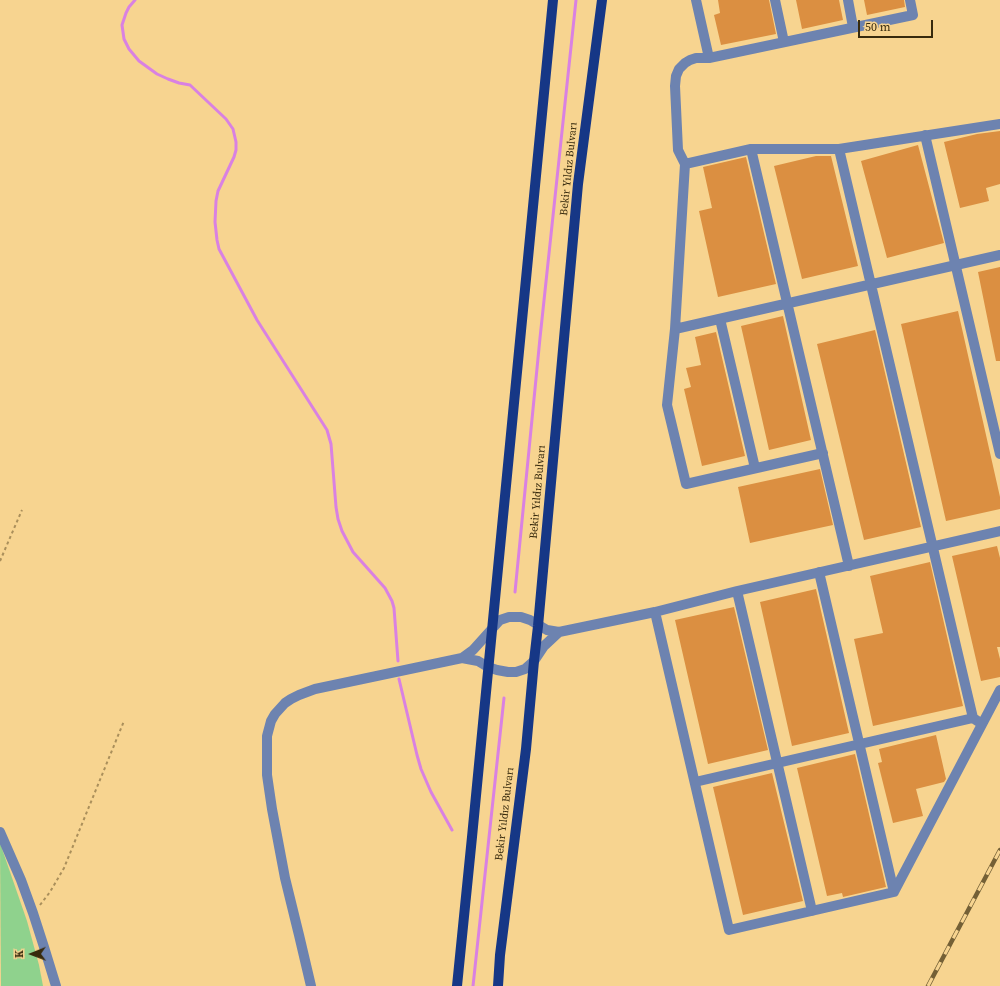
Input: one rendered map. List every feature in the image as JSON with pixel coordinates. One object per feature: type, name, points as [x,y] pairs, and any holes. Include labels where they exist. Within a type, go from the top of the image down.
[{"type":"main road","points":[[457,986],[553,0]]},
{"type":"main road","name":"Bekir Yıldız Bulvarı","points":[[498,986],[501,947],[526,749],[578,184],[602,0]]},
{"type":"street","points":[[696,0],[709,58]]},
{"type":"street","points":[[775,0],[784,42]]},
{"type":"street","points":[[848,0],[853,27]]},
{"type":"street","points":[[823,453],[686,484],[667,405],[675,329],[685,164],[678,150],[675,86],[676,76],[681,67],[690,60],[696,58],[709,58],[913,15],[910,0]]},
{"type":"street","points":[[685,164],[751,149],[839,149],[1000,124]]},
{"type":"street","points":[[925,135],[1000,454]]},
{"type":"street","points":[[751,149],[849,566]]},
{"type":"street","points":[[839,149],[973,718],[982,724]]},
{"type":"street","points":[[675,329],[1000,255]]},
{"type":"street","points":[[720,319],[755,468]]},
{"type":"street","points":[[462,658],[473,650],[500,620],[509,617],[521,617],[530,620],[547,630],[559,632],[655,612],[737,591],[1000,531]]},
{"type":"street","points":[[819,572],[894,892]]},
{"type":"street","points":[[737,591],[812,911]]},
{"type":"street","points":[[655,612],[729,930],[894,892],[1000,690]]},
{"type":"street","points":[[310,986],[285,878],[267,775],[267,736],[271,721],[280,708],[285,703],[307,691],[462,658],[478,661],[488,667],[508,672],[516,672],[524,669],[534,661],[544,646],[559,632]]},
{"type":"street","points":[[695,782],[973,718]]},
{"type":"street","points":[[0,832],[21,880],[56,986]]},
{"type":"path","points":[[0,561],[22,510]]},
{"type":"path","points":[[33,913],[50,892],[64,868],[124,721]]},
{"type":"green space","points":[[0,843],[27,921],[43,986],[1,986]]},
{"type":"building","points":[[718,0],[769,0],[776,34],[721,45],[714,15],[720,13]]},
{"type":"building","points":[[796,0],[839,0],[843,20],[802,29]]},
{"type":"building","points":[[864,0],[904,0],[905,7],[867,15]]},
{"type":"building","points":[[1000,131],[1000,184],[986,188],[989,201],[960,208],[944,142],[977,134]]},
{"type":"building","points":[[918,145],[944,243],[887,258],[861,161]]},
{"type":"building","points":[[816,156],[831,156],[858,266],[802,279],[774,166]]},
{"type":"building","points":[[746,157],[776,284],[718,297],[699,211],[712,208],[703,167]]},
{"type":"building","points":[[1000,267],[1000,361],[996,361],[978,272]]},
{"type":"building","points":[[958,311],[1000,497],[1000,509],[946,521],[901,324]]},
{"type":"building","points":[[783,316],[811,440],[769,450],[741,326]]},
{"type":"building","points":[[875,330],[921,527],[864,540],[817,344]]},
{"type":"building","points":[[716,332],[745,456],[702,466],[684,389],[691,387],[686,368],[701,365],[695,337]]},
{"type":"building","points":[[820,469],[833,525],[750,543],[738,487]]},
{"type":"building","points":[[997,546],[1000,558],[1000,647],[997,647],[1000,659],[1000,677],[981,681],[952,556]]},
{"type":"building","points":[[930,562],[963,706],[873,726],[854,639],[883,633],[870,576]]},
{"type":"building","points":[[816,589],[849,733],[792,746],[760,602]]},
{"type":"building","points":[[734,607],[768,750],[708,764],[675,620]]},
{"type":"building","points":[[936,735],[946,779],[944,782],[916,789],[923,816],[893,823],[878,763],[882,762],[879,749]]},
{"type":"building","points":[[855,754],[886,887],[843,897],[842,893],[827,896],[797,768]]},
{"type":"building","points":[[772,773],[803,901],[743,915],[713,787]]},
{"type":"waterway","points":[[135,0],[129,7],[122,25],[124,39],[129,49],[139,61],[157,74],[179,83],[190,85],[226,119],[233,129],[236,150],[218,191],[216,201],[215,222],[219,249],[257,320],[327,430],[331,444],[338,519],[342,531],[353,552],[385,588],[392,601],[394,608],[398,661]]},
{"type":"waterway","points":[[515,592],[576,0]]},
{"type":"waterway","points":[[399,679],[421,769],[431,792],[452,830]]},
{"type":"waterway","points":[[473,986],[504,698]]},
{"type":"railway","points":[[928,986],[1000,850]]}]
